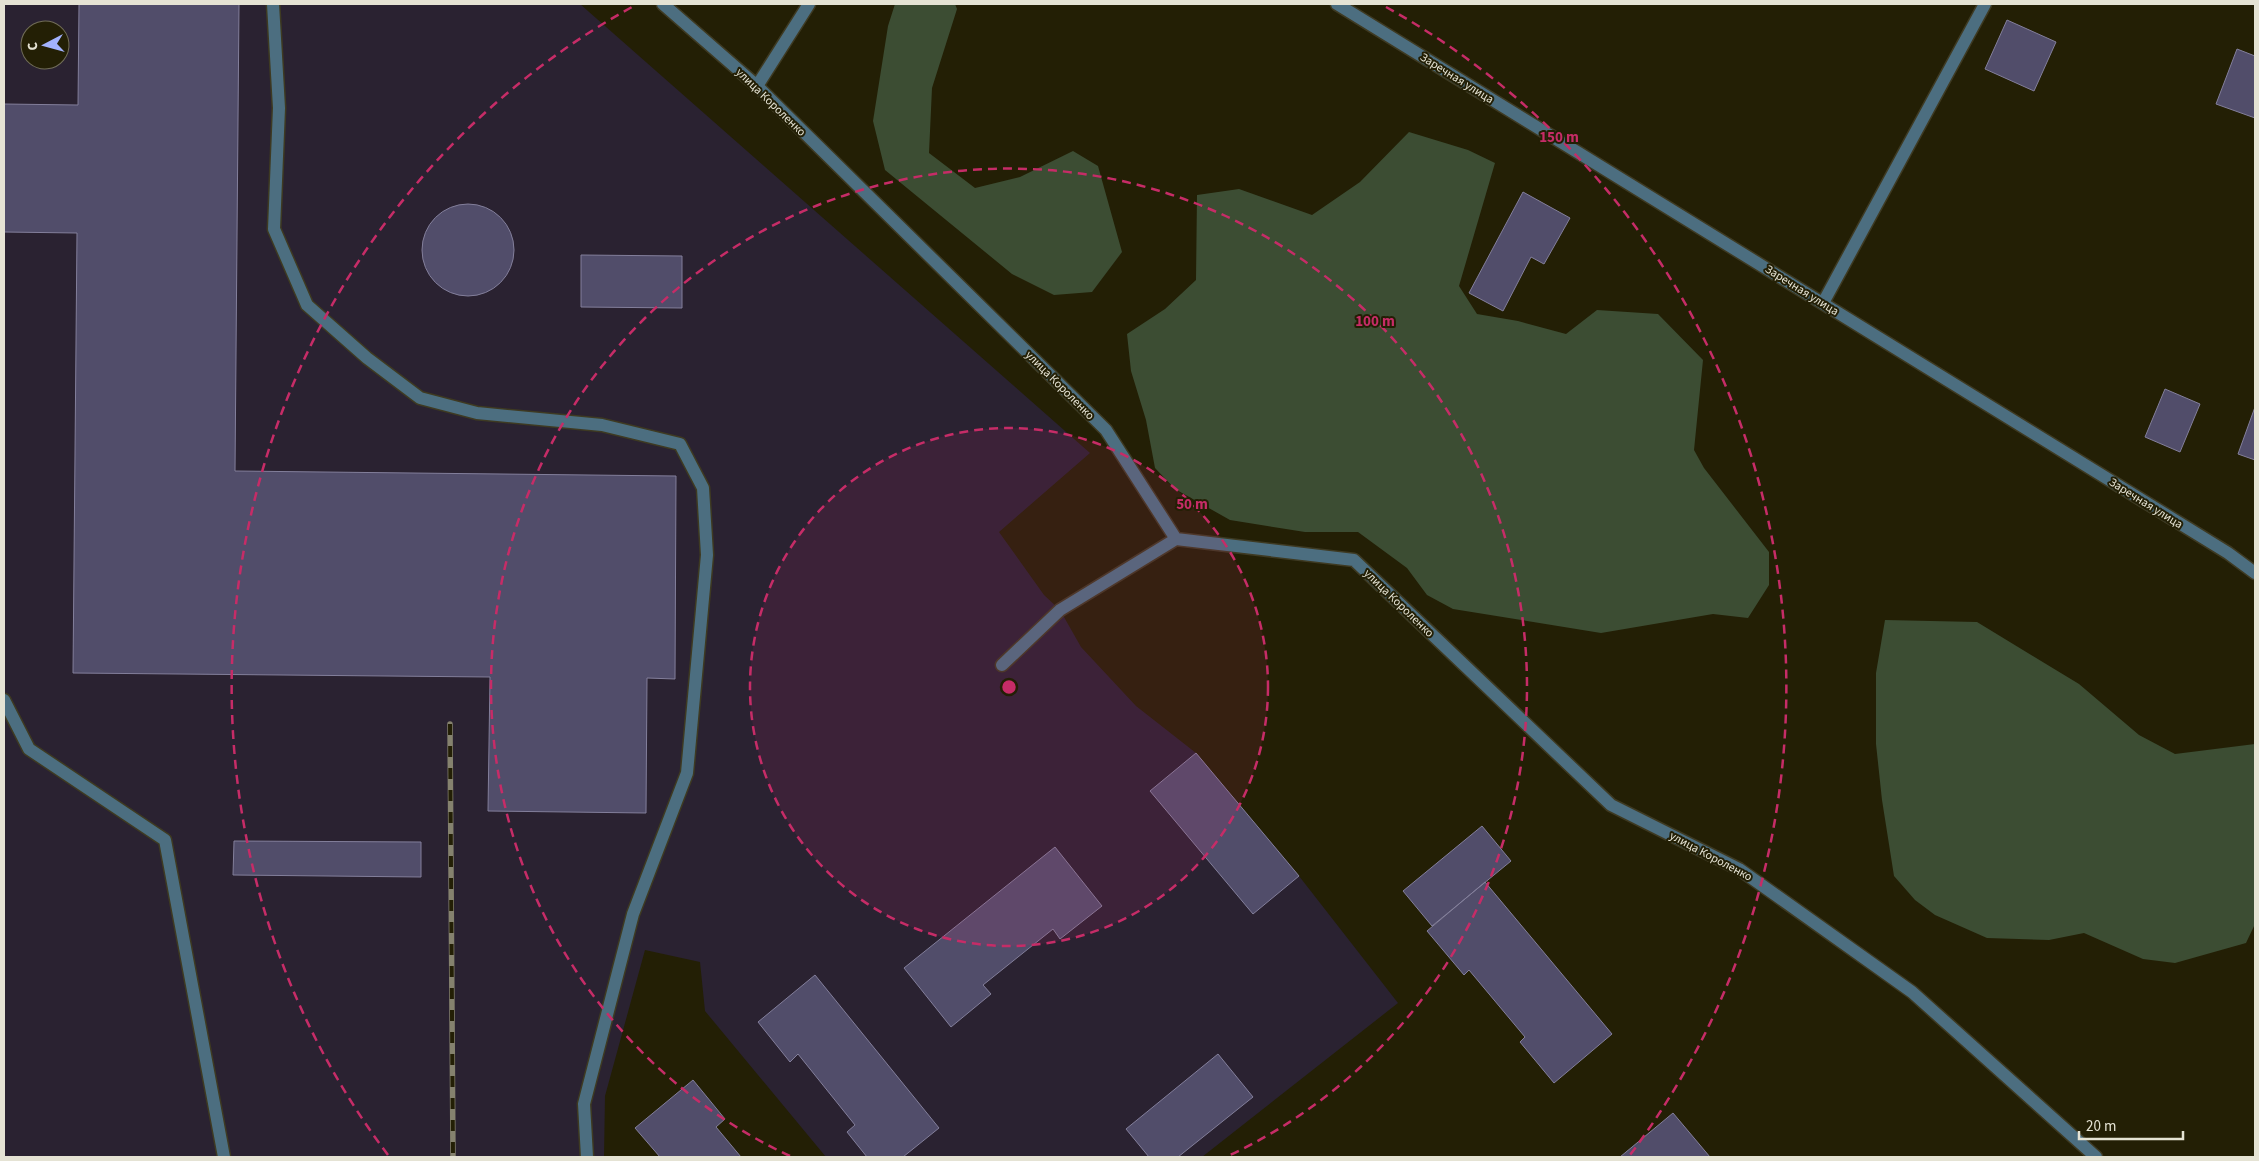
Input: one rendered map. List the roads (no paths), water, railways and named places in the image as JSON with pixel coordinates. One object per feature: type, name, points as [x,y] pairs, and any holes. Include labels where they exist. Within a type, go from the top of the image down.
[{"type":"street","points":[[274,4],[278,108],[274,229],[307,305],[367,358],[420,398],[477,412],[602,425],[680,444],[703,488],[707,555],[687,773],[633,914],[584,1104],[587,1157]]},
{"type":"street","name":"улица Короленко","points":[[663,4],[757,86],[1106,430],[1176,539],[1354,560],[1611,805],[1739,869],[1912,992],[2096,1157]]},
{"type":"street","points":[[757,86],[809,4]]},
{"type":"street","points":[[1823,303],[1985,4]]},
{"type":"street","name":"Заречная улица","points":[[1345,6],[2228,553],[2255,573]]},
{"type":"street","points":[[1002,666],[1060,610],[1176,539]]},
{"type":"street","points":[[4,700],[29,749],[165,840],[224,1157]]},
{"type":"railway","points":[[450,724],[453,1157]]}]
